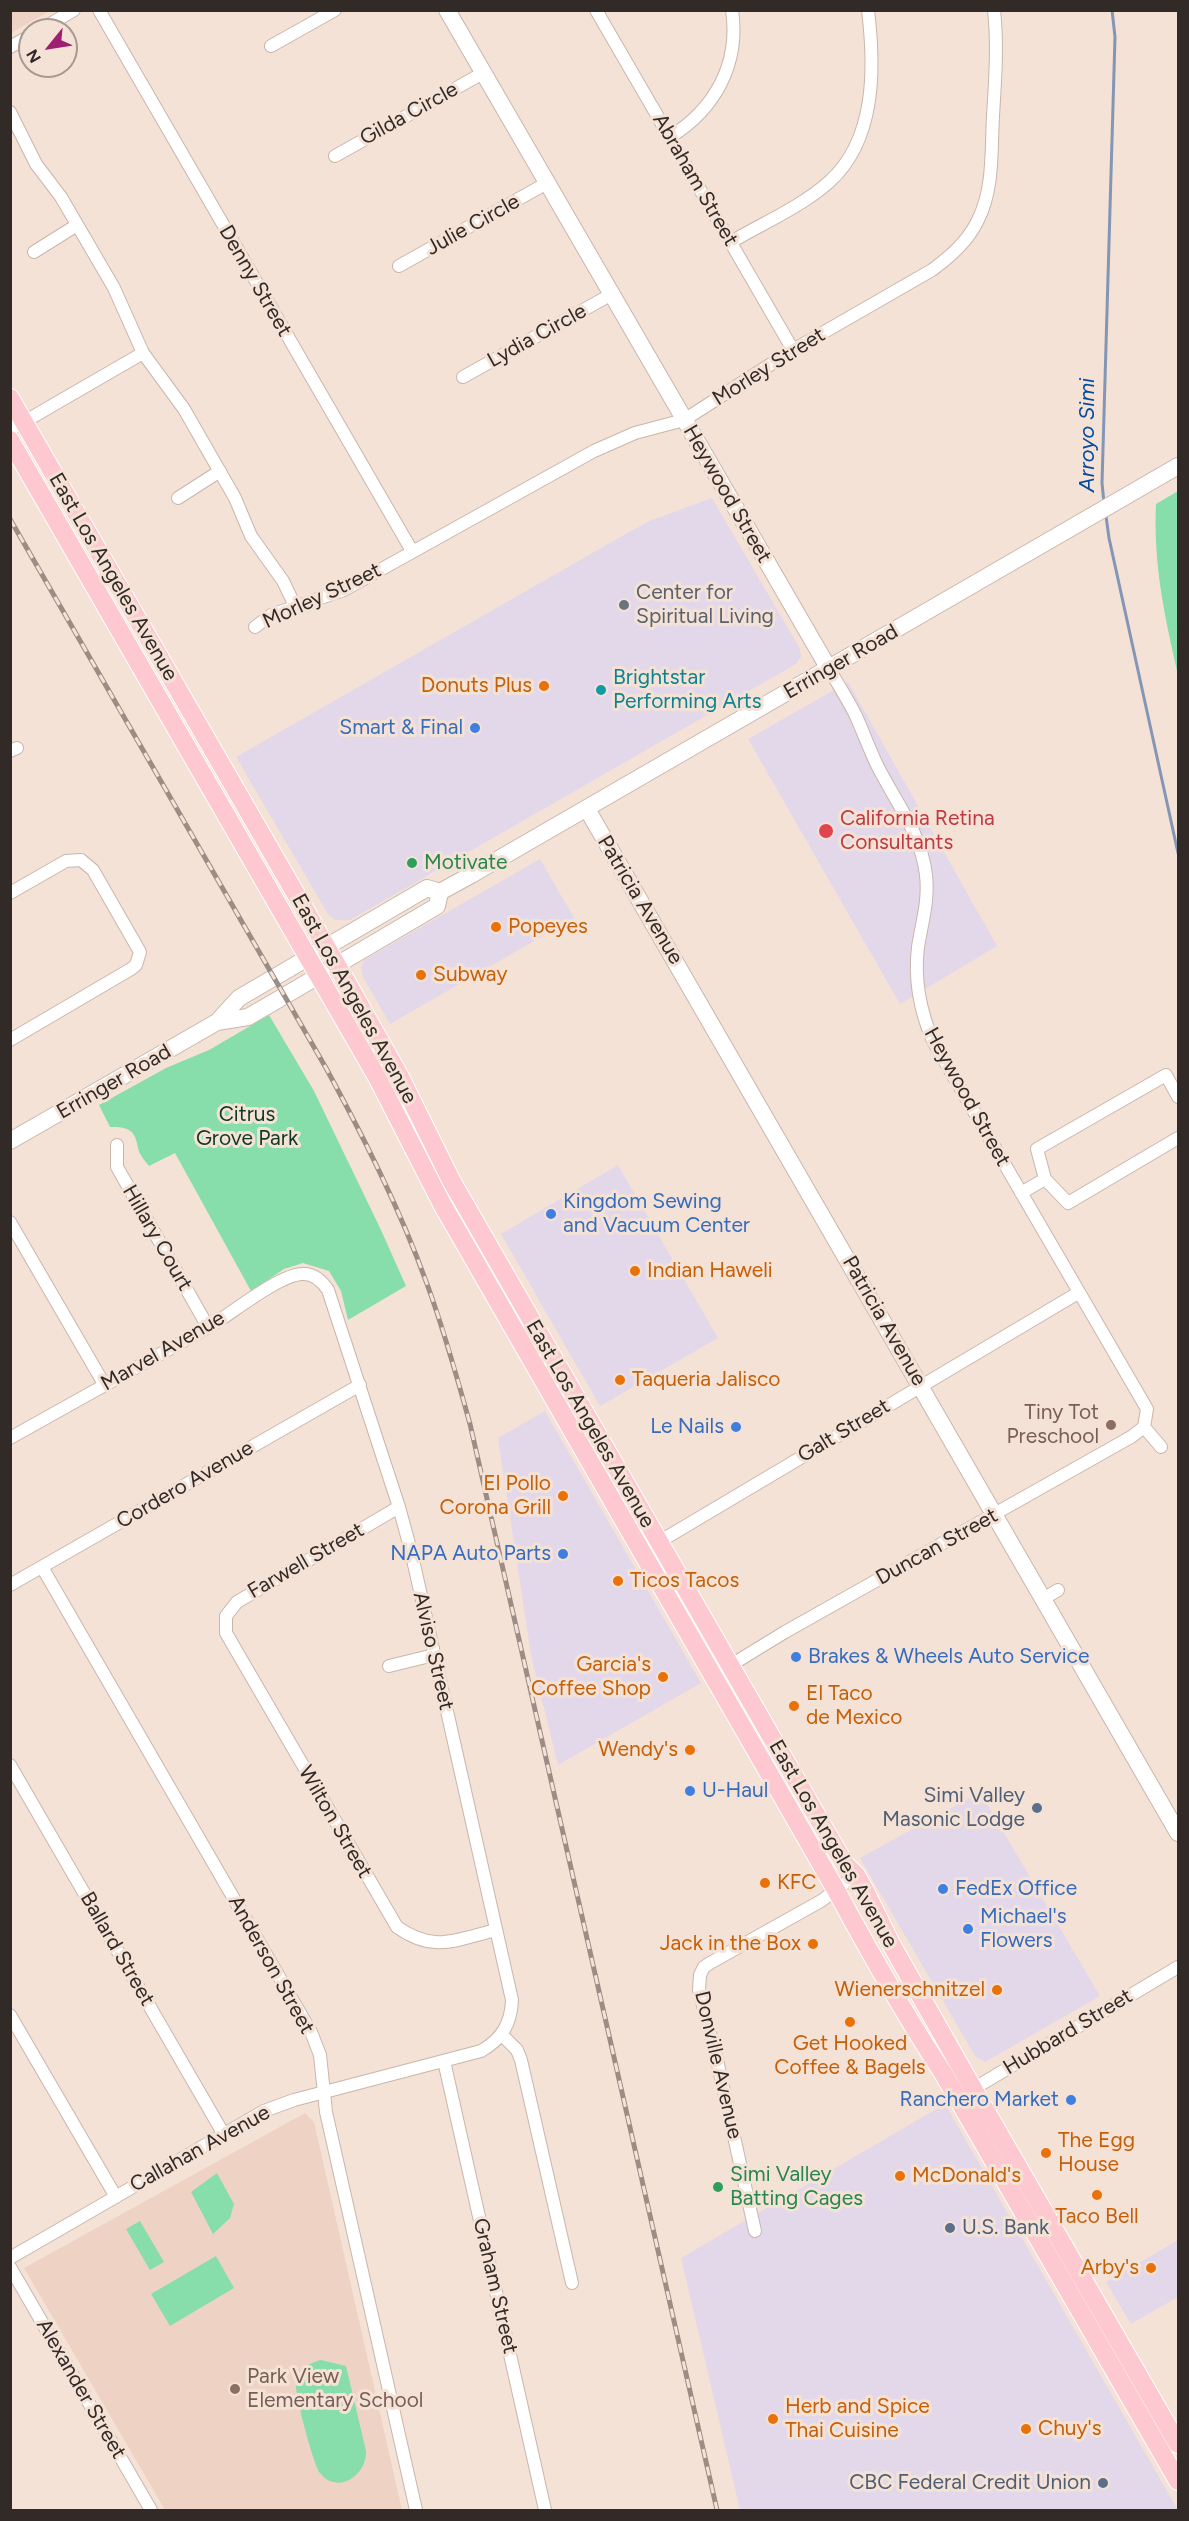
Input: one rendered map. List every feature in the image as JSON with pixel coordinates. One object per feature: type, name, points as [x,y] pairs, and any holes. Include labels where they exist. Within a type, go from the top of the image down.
[{"type":"main road","name":"East Los Angeles Avenue","points":[[10,398],[17,426],[337,965],[400,1077],[456,1190],[844,1863],[856,1875],[965,2094],[1052,2260],[1097,2343],[1179,2481]]},
{"type":"main road","name":"East Los Angeles Avenue","points":[[10,440],[309,957],[377,1077],[442,1204],[836,1890],[902,2010],[965,2094],[1110,2326],[1179,2444]]},
{"type":"main road","points":[[1097,2343],[1110,2326]]},
{"type":"street","points":[[60,18],[74,10]]},
{"type":"street","name":"Denny Street","points":[[99,10],[412,551]]},
{"type":"street","points":[[272,46],[334,10]]},
{"type":"street","name":"Heywood Street","points":[[447,10],[829,669],[855,715],[876,763],[911,824],[926,875],[927,898],[918,948],[917,974],[919,999],[924,1019],[933,1041],[1147,1409],[1144,1427]]},
{"type":"street","name":"Abraham Street","points":[[596,10],[793,350]]},
{"type":"street","points":[[670,137],[700,114],[723,81],[733,44],[732,10]]},
{"type":"street","points":[[731,242],[810,196],[829,182],[853,152],[866,117],[869,97],[871,36],[868,10]]},
{"type":"street","name":"Morley Street","points":[[255,627],[272,615],[344,590],[594,451],[635,433],[684,420],[793,350],[932,270],[950,257],[965,241],[978,220],[986,200],[990,177],[996,62],[994,10]]},
{"type":"street","name":"Gilda Circle","points":[[335,156],[483,73]]},
{"type":"street","points":[[10,112],[36,164],[77,225],[114,288],[143,353],[184,409],[235,498],[251,536],[283,580],[296,608]]},
{"type":"street","name":"Julie Circle","points":[[399,266],[547,183]]},
{"type":"street","points":[[34,252],[77,225]]},
{"type":"street","name":"Lydia Circle","points":[[463,377],[612,294]]},
{"type":"street","points":[[17,426],[143,353]]},
{"type":"street","name":"Erringer Road","points":[[10,1141],[217,1022],[239,998],[427,888],[440,892],[1179,466]]},
{"type":"street","points":[[178,498],[220,471]]},
{"type":"street","name":"Patricia Avenue","points":[[587,809],[1179,1833]]},
{"type":"street","points":[[10,893],[66,861],[81,860],[93,870],[140,952],[139,959],[131,969],[10,1040]]},
{"type":"street","name":"Erringer Road","points":[[217,1022],[248,1017],[437,906],[440,892]]},
{"type":"street","points":[[1179,1097],[1166,1075],[1037,1149],[1045,1179],[1068,1203],[1179,1138]]},
{"type":"street","name":"Hillary Court","points":[[117,1145],[117,1167],[208,1327]]},
{"type":"street","points":[[1021,1193],[1045,1179]]},
{"type":"street","points":[[10,1222],[104,1384]]},
{"type":"street","name":"Marvel Avenue","points":[[10,1438],[208,1327],[283,1280],[302,1274],[316,1278]]},
{"type":"street","name":"Alviso Street","points":[[316,1278],[328,1290],[399,1507],[512,2000],[511,2012],[502,2035]]},
{"type":"street","name":"Galt Street","points":[[641,1552],[1078,1293]]},
{"type":"street","name":"Cordero Avenue","points":[[10,1585],[360,1384]]},
{"type":"street","points":[[1144,1427],[1161,1447]]},
{"type":"street","name":"Duncan Street","points":[[711,1672],[731,1665],[785,1632],[1131,1437],[1144,1427]]},
{"type":"street","name":"Farwell Street","points":[[225,1625],[230,1608],[237,1602],[399,1507]]},
{"type":"street","name":"Anderson Street","points":[[42,1567],[311,2032],[320,2055],[326,2112],[416,2511]]},
{"type":"street","points":[[1043,1599],[1059,1590]]},
{"type":"street","name":"Wilton Street","points":[[225,1625],[235,1649],[397,1927],[413,1938],[433,1943],[496,1930]]},
{"type":"street","points":[[389,1666],[434,1655]]},
{"type":"street","name":"Ballard Street","points":[[10,1765],[223,2133]]},
{"type":"street","name":"Donville Avenue","points":[[756,2231],[699,1990],[700,1975],[704,1967],[710,1963],[836,1890],[856,1875]]},
{"type":"street","name":"Hubbard Street","points":[[965,2094],[1179,1967]]},
{"type":"street","points":[[10,2015],[116,2197]]},
{"type":"street","points":[[502,2035],[517,2050],[521,2060],[572,2283]]},
{"type":"street","name":"Callahan Avenue","points":[[10,2258],[264,2110],[481,2051],[502,2035]]},
{"type":"street","name":"Graham Street","points":[[444,2061],[545,2511]]},
{"type":"street","name":"Alexander Street","points":[[10,2266],[152,2511]]},
{"type":"shaded area","points":[[11,11],[50,11],[38,18],[18,18],[18,29],[11,33]]},
{"type":"shaded area","points":[[712,498],[800,649],[801,657],[796,664],[350,920],[335,920],[328,914],[236,757],[629,532],[652,520]]},
{"type":"shaded area","points":[[848,682],[997,946],[900,1004],[748,739]]},
{"type":"shaded area","points":[[540,859],[574,918],[390,1024],[363,977],[361,968],[364,960]]},
{"type":"shaded area","points":[[618,1165],[718,1338],[600,1406],[501,1234]]},
{"type":"shaded area","points":[[545,1411],[701,1683],[558,1765],[531,1655],[498,1438]]},
{"type":"shaded area","points":[[980,1792],[1100,1996],[985,2062],[975,2056],[860,1858]]},
{"type":"shaded area","points":[[945,2104],[1178,2510],[740,2510],[681,2258]]},
{"type":"shaded area","name":"Park View Elementary School","points":[[305,2113],[314,2122],[402,2510],[165,2510],[24,2268]]},
{"type":"shaded area","points":[[1178,2240],[1178,2297],[1131,2324],[1106,2282]]},
{"type":"green space","points":[[1178,491],[1178,675],[1158,570],[1156,504]]},
{"type":"green space","name":"Citrus Grove Park","points":[[269,1015],[314,1091],[406,1286],[348,1320],[341,1291],[329,1271],[303,1263],[284,1269],[251,1291],[175,1153],[149,1166],[140,1153],[133,1133],[130,1130],[110,1127],[99,1105],[166,1068],[209,1050]]},
{"type":"green space","points":[[217,2173],[234,2204],[230,2218],[213,2234],[191,2192]]},
{"type":"green space","points":[[140,2221],[164,2262],[150,2270],[126,2229]]},
{"type":"green space","points":[[216,2256],[234,2288],[170,2326],[151,2294]]},
{"type":"green space","points":[[321,2360],[346,2366],[366,2451],[362,2468],[350,2480],[342,2482],[327,2479],[317,2467],[296,2389],[301,2370]]},
{"type":"waterway","name":"Arroyo Simi","points":[[1104,503],[1102,483],[1115,37],[1112,10]]},
{"type":"waterway","name":"Arroyo Simi","points":[[1106,516],[1178,853]]},
{"type":"railway","points":[[10,519],[326,1068],[368,1147],[393,1201],[433,1301],[470,1424],[717,2510]]},
{"type":"place","name":"Center for Spiritual Living","points":[[624,605]]},
{"type":"place","name":"Donuts Plus","points":[[544,686]]},
{"type":"place","name":"Brightstar Performing Arts","points":[[601,690]]},
{"type":"place","name":"Smart & Final","points":[[475,728]]},
{"type":"place","name":"California Retina Consultants","points":[[826,831]]},
{"type":"place","name":"Motivate","points":[[412,863]]},
{"type":"place","name":"Popeyes","points":[[496,927]]},
{"type":"place","name":"Subway","points":[[421,975]]},
{"type":"place","name":"Kingdom Sewing and Vacuum Center","points":[[551,1214]]},
{"type":"place","name":"Indian Haweli","points":[[635,1271]]},
{"type":"place","name":"Taqueria Jalisco","points":[[620,1380]]},
{"type":"place","name":"Tiny Tot Preschool","points":[[1111,1425]]},
{"type":"place","name":"Le Nails","points":[[736,1427]]},
{"type":"place","name":"El Pollo Corona Grill","points":[[563,1496]]},
{"type":"place","name":"NAPA Auto Parts","points":[[563,1554]]},
{"type":"place","name":"Ticos Tacos","points":[[618,1581]]},
{"type":"place","name":"Brakes & Wheels Auto Service","points":[[796,1657]]},
{"type":"place","name":"Garcia's Coffee Shop","points":[[663,1677]]},
{"type":"place","name":"El Taco de Mexico","points":[[794,1706]]},
{"type":"place","name":"Wendy's","points":[[690,1750]]},
{"type":"place","name":"U-Haul","points":[[690,1791]]},
{"type":"place","name":"Simi Valley Masonic Lodge","points":[[1037,1808]]},
{"type":"place","name":"KFC","points":[[765,1883]]},
{"type":"place","name":"FedEx Office","points":[[943,1889]]},
{"type":"place","name":"Michael's Flowers","points":[[968,1929]]},
{"type":"place","name":"Jack in the Box","points":[[813,1944]]},
{"type":"place","name":"Wienerschnitzel","points":[[997,1990]]},
{"type":"place","name":"Get Hooked Coffee & Bagels","points":[[850,2022]]},
{"type":"place","name":"Ranchero Market","points":[[1071,2100]]},
{"type":"place","name":"The Egg House","points":[[1046,2153]]},
{"type":"place","name":"McDonald's","points":[[900,2176]]},
{"type":"place","name":"Simi Valley Batting Cages","points":[[718,2187]]},
{"type":"place","name":"Taco Bell","points":[[1097,2195]]},
{"type":"place","name":"U.S. Bank","points":[[950,2228]]},
{"type":"place","name":"Arby's","points":[[1151,2268]]},
{"type":"place","name":"Park View Elementary School","points":[[235,2389]]},
{"type":"place","name":"Herb and Spice Thai Cuisine","points":[[773,2419]]},
{"type":"place","name":"Chuy's","points":[[1026,2429]]},
{"type":"place","name":"CBC Federal Credit Union","points":[[1103,2483]]}]
